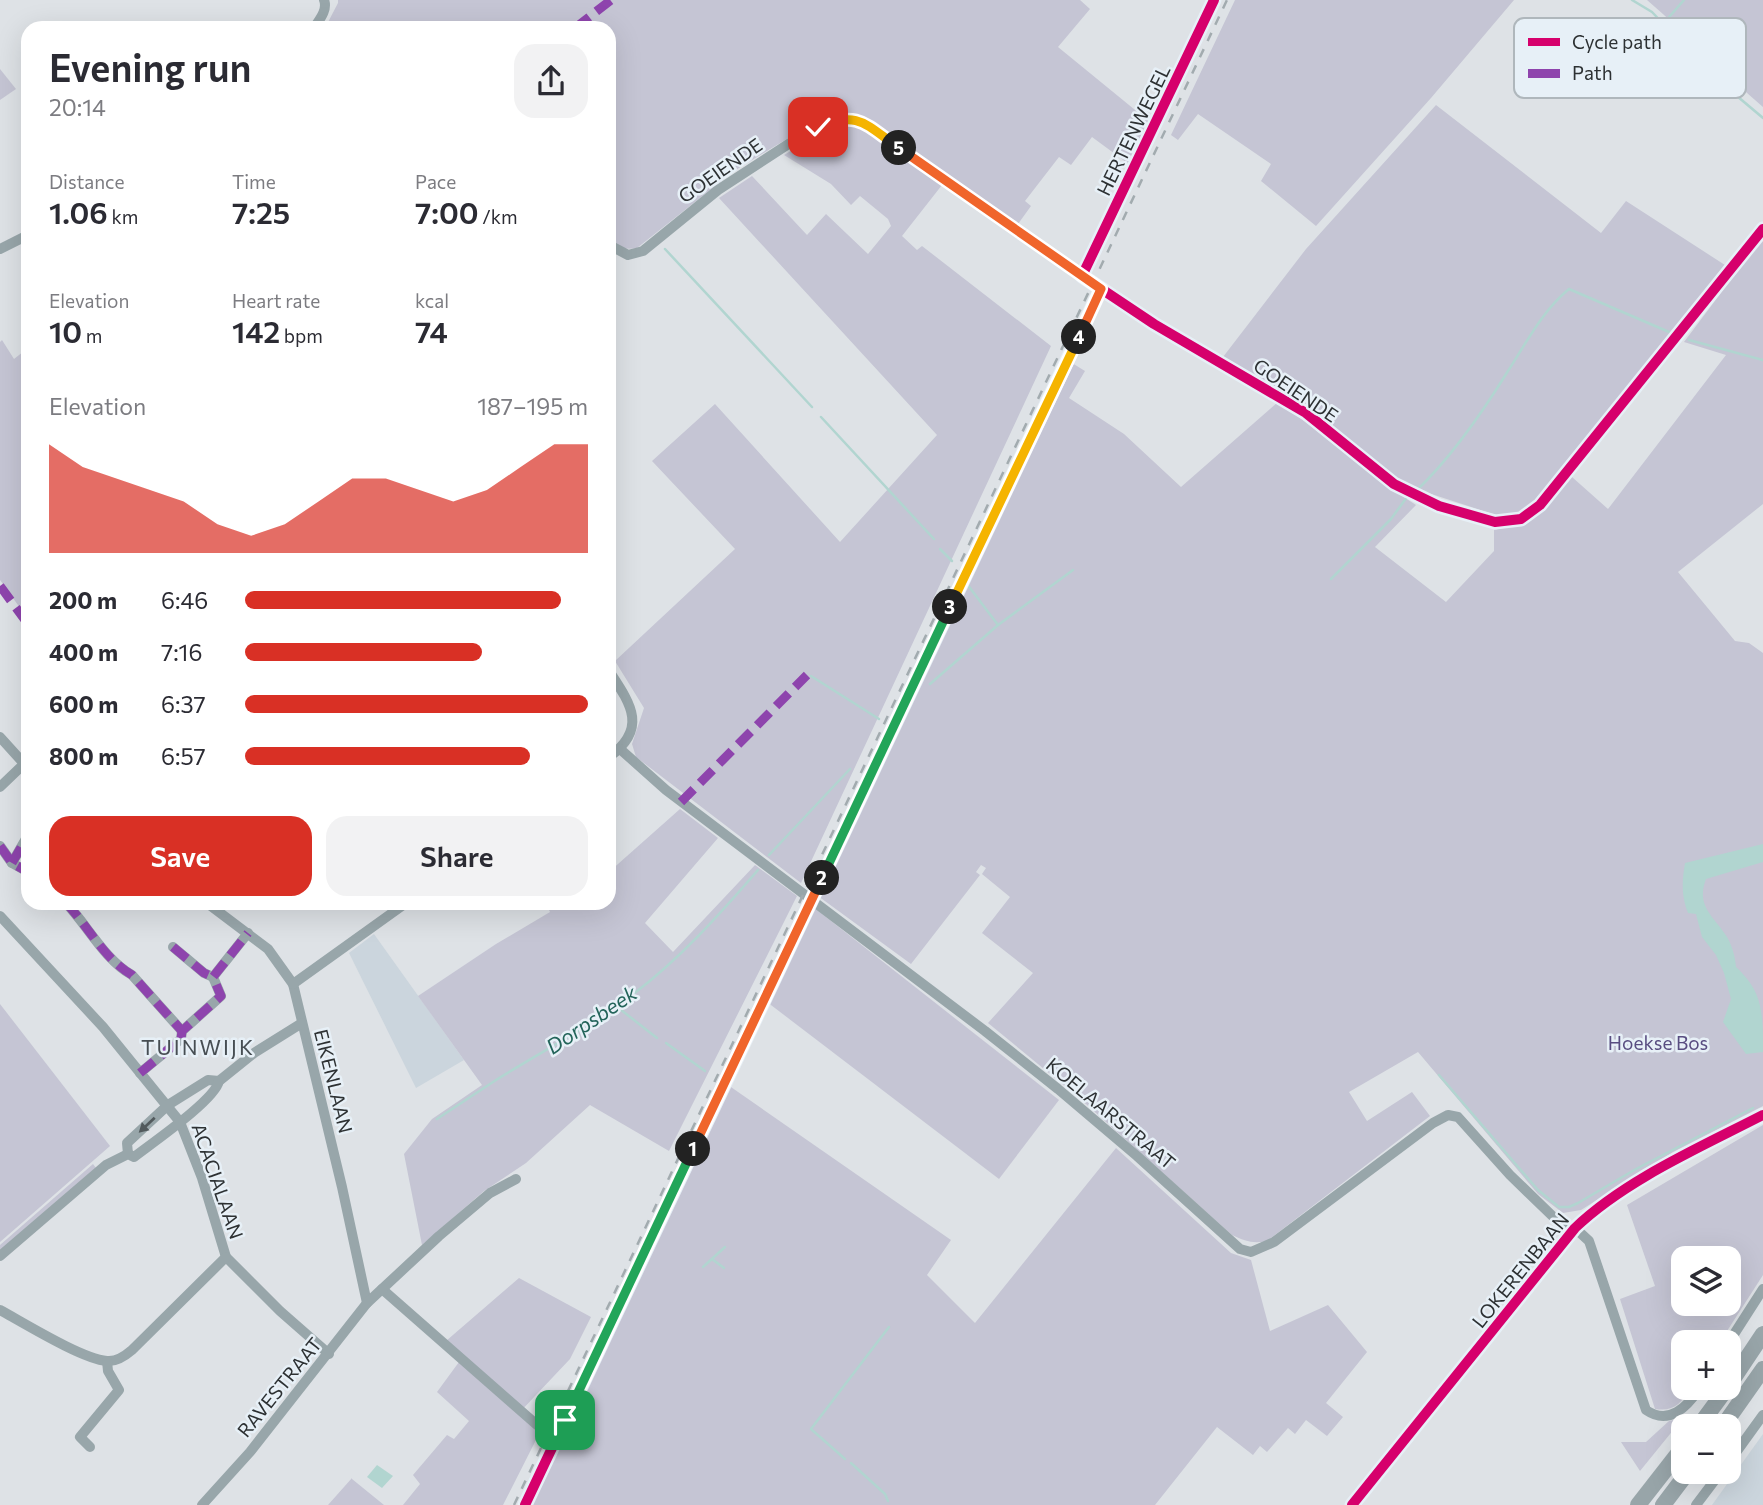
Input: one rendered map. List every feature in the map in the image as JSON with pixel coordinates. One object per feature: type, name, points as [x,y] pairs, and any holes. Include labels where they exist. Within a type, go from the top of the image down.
[{"type":"highway","points":[[1741,1367],[1763,1334]]},
{"type":"highway","points":[[1731,1414],[1763,1369]]},
{"type":"highway","points":[[1638,1505],[1671,1463]]},
{"type":"highway","points":[[1662,1505],[1679,1484]]},
{"type":"street","points":[[319,21],[326,4],[324,0]]},
{"type":"street","name":"GOEIENDE","points":[[616,248],[628,255],[643,251],[718,190],[790,143],[837,119],[860,121],[1140,316],[1306,413],[1394,484],[1439,506],[1495,522]]},
{"type":"street","points":[[0,249],[21,238]]},
{"type":"street","points":[[616,682],[634,715],[631,729],[616,752]]},
{"type":"street","points":[[0,737],[21,760]]},
{"type":"street","name":"KOELAARSTRAAT","points":[[620,749],[666,790],[1037,1073],[1137,1156],[1240,1249],[1251,1252],[1274,1242],[1433,1123],[1448,1115],[1458,1117],[1510,1175],[1573,1231]]},
{"type":"street","points":[[0,787],[21,770]]},
{"type":"street","points":[[0,846],[12,863],[21,868]]},
{"type":"street","points":[[12,863],[21,847]]},
{"type":"street","points":[[72,910],[100,945],[124,971],[132,975],[182,1031]]},
{"type":"street","name":"EIKENLAAN","points":[[217,910],[268,948],[293,984],[367,1303]]},
{"type":"street","points":[[293,984],[396,910]]},
{"type":"street","name":"ACACIALAAN","points":[[0,916],[86,1008],[180,1122],[202,1178],[226,1257],[328,1354]]},
{"type":"street","points":[[214,977],[248,933]]},
{"type":"street","points":[[140,1073],[181,1039],[182,1031],[221,996],[214,977],[204,973],[173,947]]},
{"type":"street","points":[[128,1154],[134,1157],[217,1090],[219,1081],[254,1053],[302,1023]]},
{"type":"street","points":[[128,1154],[127,1143],[168,1105],[208,1080],[219,1081]]},
{"type":"street","name":"LOKERENBAAN","points":[[1352,1505],[1573,1231],[1595,1209],[1617,1194],[1763,1115]]},
{"type":"street","points":[[0,1256],[106,1165],[128,1154]]},
{"type":"street","name":"RAVESTRAAT","points":[[202,1505],[250,1452],[367,1303],[489,1193],[516,1179]]},
{"type":"street","points":[[1573,1231],[1588,1241],[1646,1410],[1657,1416],[1676,1413],[1691,1400]]},
{"type":"street","points":[[0,1310],[84,1355],[107,1361],[132,1350],[226,1257]]},
{"type":"street","points":[[382,1289],[537,1425]]},
{"type":"street","points":[[1737,1330],[1763,1289]]},
{"type":"street","points":[[90,1447],[80,1437],[119,1390],[108,1371],[107,1361]]},
{"type":"street","points":[[1741,1445],[1763,1415]]},
{"type":"street","points":[[1696,1505],[1712,1484]]},
{"type":"shaded area","points":[[1763,844],[1763,862],[1706,879],[1703,888],[1704,903],[1727,938],[1733,950],[1736,967],[1752,985],[1760,1004],[1763,1052],[1746,1054],[1723,1022],[1731,999],[1724,973],[1716,955],[1702,937],[1696,914],[1688,913],[1683,894],[1683,876],[1685,863]]},
{"type":"shaded area","points":[[374,934],[464,1060],[416,1088],[349,953]]},
{"type":"shaded area","points":[[1763,1434],[1763,1505],[1712,1505],[1727,1484],[1741,1484],[1741,1465]]},
{"type":"shaded area","points":[[377,1465],[393,1476],[382,1488],[367,1477]]},
{"type":"green space","points":[[338,0],[1080,0],[1090,9],[1058,47],[1151,123],[1130,165],[1092,137],[1071,165],[1059,157],[1025,201],[1031,206],[1018,224],[869,120],[857,114],[838,115],[800,131],[734,171],[637,248],[625,248],[616,245],[616,21],[329,21]]},
{"type":"green space","points":[[1235,0],[1514,0],[1431,98],[1316,226],[1261,181],[1271,164],[1198,114],[1178,140],[1171,135]]},
{"type":"green space","points":[[1647,0],[1763,0],[1763,107],[1746,92],[1746,18],[1667,18]]},
{"type":"green space","points":[[0,69],[16,89],[0,100]]},
{"type":"green space","points":[[1436,105],[1601,233],[1626,201],[1728,267],[1542,497],[1523,512],[1499,516],[1404,483],[1307,407],[1223,357],[1306,249]]},
{"type":"green space","points":[[850,124],[858,126],[942,185],[902,236],[917,250],[922,246],[1051,346],[801,883],[636,757],[632,744],[644,708],[616,660],[735,549],[652,461],[715,404],[840,542],[937,435],[719,198],[752,176],[807,235],[826,214],[868,254],[891,226],[888,219],[860,196],[851,205],[831,184],[784,155],[824,131]]},
{"type":"green space","name":"Hoekse Bos","points":[[1763,237],[1763,504],[1678,572],[1735,641],[1749,643],[1763,653],[1763,1106],[1673,1152],[1581,1210],[1563,1213],[1538,1194],[1418,1052],[1349,1092],[1367,1121],[1412,1092],[1430,1116],[1267,1241],[1249,1241],[1232,1235],[1077,1096],[988,1023],[1033,973],[982,933],[1010,897],[982,874],[986,868],[981,865],[976,872],[980,875],[911,964],[818,896],[1072,363],[1085,371],[1069,398],[1124,434],[1181,487],[1278,402],[1380,481],[1416,505],[1375,547],[1446,602],[1494,551],[1494,530],[1523,523],[1539,513],[1572,477],[1608,509],[1726,355],[1684,342]]},
{"type":"green space","points":[[2,340],[14,359],[21,354],[21,609],[0,580]]},
{"type":"green space","points":[[680,809],[718,838],[645,923],[673,952],[755,865],[797,896],[669,1151],[590,1105],[526,1163],[484,1191],[422,1245],[404,1154],[432,1119],[482,1085],[418,996],[550,912],[549,910],[616,910],[616,866]]},
{"type":"green space","points":[[812,906],[1059,1100],[999,1179],[767,1002]]},
{"type":"green space","points":[[0,1004],[110,1146],[0,1242]]},
{"type":"green space","points":[[728,1085],[951,1240],[927,1275],[975,1323],[1116,1148],[1231,1253],[1251,1260],[1270,1331],[1328,1305],[1367,1352],[1326,1403],[1343,1417],[1327,1436],[1306,1420],[1295,1434],[1288,1428],[1267,1452],[1260,1446],[1253,1455],[1217,1427],[1155,1505],[527,1505]]},
{"type":"green space","points":[[1763,1125],[1763,1275],[1741,1309],[1741,1246],[1671,1246],[1671,1316],[1737,1316],[1728,1330],[1671,1330],[1671,1400],[1682,1400],[1667,1409],[1655,1409],[1620,1299],[1655,1286],[1627,1205]]},
{"type":"green space","points":[[93,1164],[96,1168],[0,1251],[0,1245]]},
{"type":"green space","points":[[519,1278],[591,1317],[570,1359],[519,1413],[540,1432],[503,1505],[403,1505],[420,1484],[413,1475],[447,1435],[454,1439],[469,1421],[437,1392],[459,1362],[446,1341]]},
{"type":"green space","points":[[1669,1421],[1671,1433],[1640,1471],[1621,1442],[1646,1442]]},
{"type":"green space","points":[[352,1479],[384,1505],[328,1505]]},
{"type":"waterway","points":[[1632,0],[1658,18]]},
{"type":"waterway","points":[[1668,18],[1684,0]]},
{"type":"waterway","points":[[1739,98],[1763,118]]},
{"type":"waterway","points":[[665,249],[812,407]]},
{"type":"waterway","points":[[1416,491],[1466,434],[1528,338],[1569,289],[1676,335]]},
{"type":"waterway","points":[[1689,340],[1763,360]]},
{"type":"waterway","points":[[821,417],[934,539]]},
{"type":"waterway","points":[[1331,579],[1391,519],[1407,497]]},
{"type":"waterway","points":[[940,549],[952,561]]},
{"type":"waterway","points":[[930,684],[998,625],[1073,570]]},
{"type":"waterway","points":[[967,584],[998,625]]},
{"type":"waterway","points":[[811,676],[879,719]]},
{"type":"waterway","name":"Dorpsbeek","points":[[769,855],[850,769]]},
{"type":"waterway","name":"Dorpsbeek","points":[[437,1119],[632,995],[683,952],[758,870]]},
{"type":"waterway","points":[[616,1006],[657,1038]]},
{"type":"waterway","points":[[666,1043],[705,1071]]},
{"type":"waterway","points":[[1439,1075],[1538,1190],[1559,1207],[1578,1203],[1636,1169],[1753,1108]]},
{"type":"waterway","points":[[703,1267],[725,1247]]},
{"type":"waterway","points":[[712,1259],[724,1268]]},
{"type":"waterway","points":[[845,1459],[811,1429],[889,1327]]},
{"type":"waterway","points":[[851,1463],[885,1494],[888,1501]]},
{"type":"railway","points":[[514,1505],[1227,0]]},
{"type":"marked path","points":[[584,21],[611,0]]},
{"type":"marked path","points":[[0,586],[21,614]]},
{"type":"marked path","points":[[681,802],[807,675]]},
{"type":"marked path","points":[[0,846],[12,863],[21,868]]},
{"type":"marked path","points":[[12,863],[21,847]]},
{"type":"marked path","points":[[72,910],[113,960],[132,975],[182,1031]]},
{"type":"marked path","points":[[140,1073],[181,1039],[182,1031],[221,996],[213,977],[248,933]]},
{"type":"marked path","points":[[173,947],[204,973],[213,977]]},
{"type":"cycle path","name":"HERTENWEGEL","points":[[1214,0],[1082,276],[1154,324],[1306,413],[1394,484],[1439,506],[1495,522],[1521,519],[1540,505],[1763,229]]},
{"type":"cycle path","points":[[525,1505],[1101,289]]},
{"type":"cycle path","points":[[1352,1505],[1575,1228],[1640,1180],[1763,1115]]},
{"type":"district","name":"TUINWIJK","points":[[198,1046]]},
{"type":"route","points":[[565,1420],[1101,289],[860,121],[837,119],[818,127]]}]
